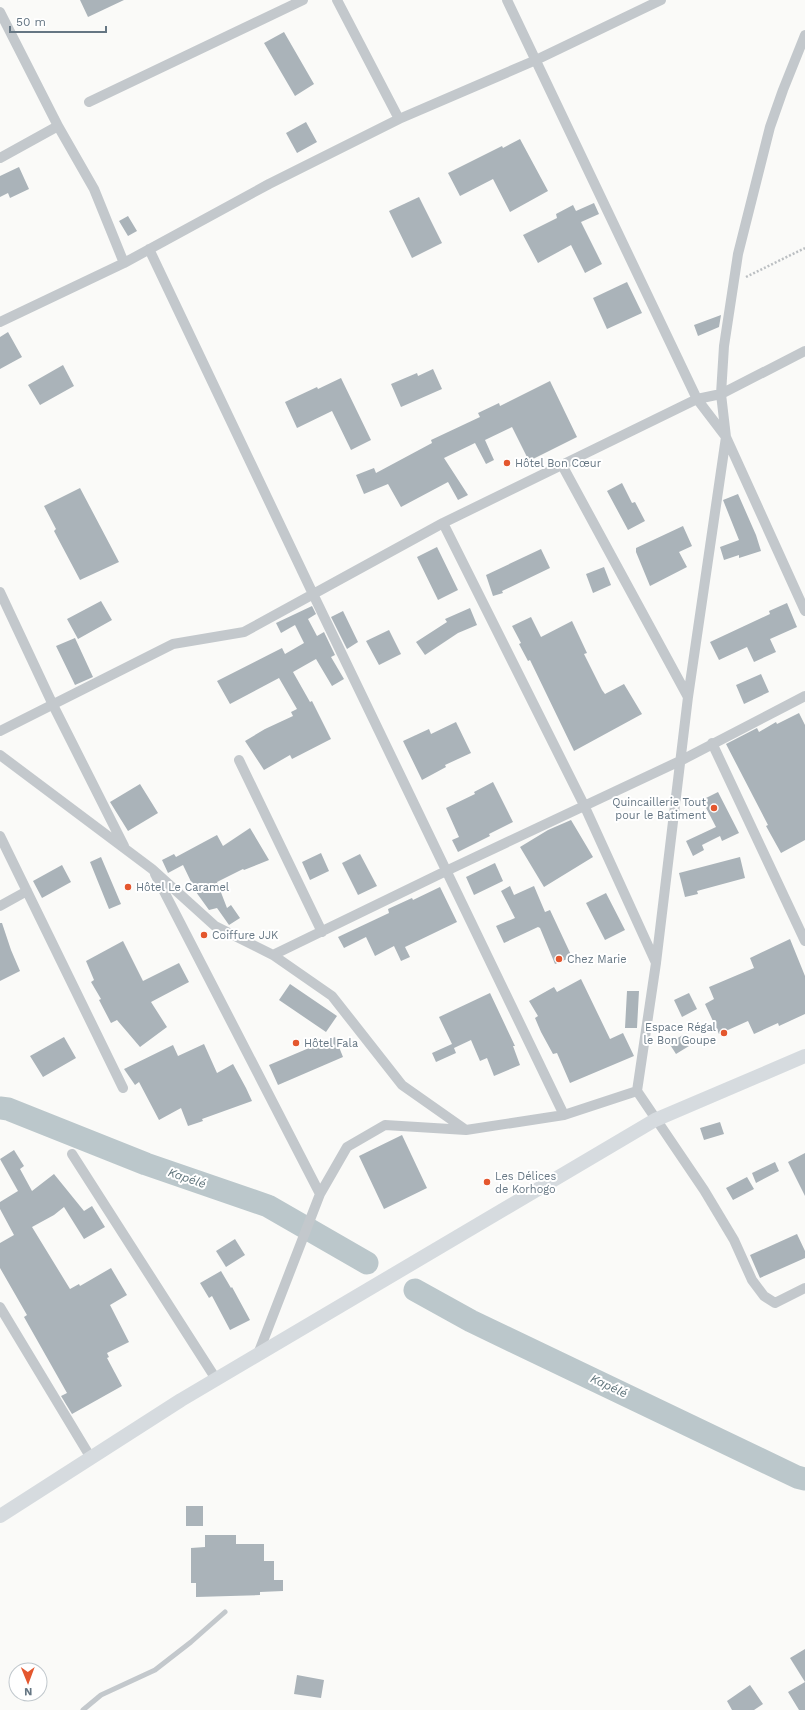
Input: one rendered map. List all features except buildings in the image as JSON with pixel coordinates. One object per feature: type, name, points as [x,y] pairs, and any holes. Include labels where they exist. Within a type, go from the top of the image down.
[{"type":"street","points":[[89,102],[303,0]]},
{"type":"street","points":[[337,0],[399,119]]},
{"type":"street","points":[[507,0],[698,399],[726,437],[805,611]]},
{"type":"street","points":[[0,322],[124,263],[269,184],[399,119],[536,60],[661,0]]},
{"type":"street","points":[[0,12],[58,126],[94,189],[124,263]]},
{"type":"street","points":[[805,34],[782,90],[770,127],[738,254],[733,284],[724,346],[721,394],[726,437],[688,697],[682,760],[656,963],[637,1091],[655,1120],[704,1190],[734,1240],[752,1280],[764,1296],[775,1303],[805,1288]]},
{"type":"street","points":[[0,158],[58,126]]},
{"type":"street","points":[[149,249],[564,1115]]},
{"type":"street","points":[[0,731],[173,644],[244,632],[443,523],[698,399],[721,394],[805,351]]},
{"type":"street","points":[[562,465],[688,697]]},
{"type":"street","points":[[443,523],[584,805],[656,963]]},
{"type":"street","points":[[0,592],[53,705],[125,848]]},
{"type":"street","points":[[273,955],[584,805],[682,760],[712,743],[805,696]]},
{"type":"street","points":[[712,743],[805,941]]},
{"type":"street","points":[[0,755],[152,869],[215,926],[273,955],[332,996],[402,1085],[466,1130]]},
{"type":"street","points":[[239,760],[322,932]]},
{"type":"street","points":[[0,836],[123,1088]]},
{"type":"street","points":[[152,869],[320,1194]]},
{"type":"street","points":[[0,906],[27,891]]},
{"type":"street","points":[[0,1516],[258,1354],[655,1120],[805,1056]]},
{"type":"street","points":[[258,1354],[320,1194],[347,1147],[385,1125],[466,1130],[564,1115],[637,1091]]},
{"type":"street","points":[[72,1154],[216,1380]]},
{"type":"street","points":[[0,1307],[91,1458]]},
{"type":"lane","points":[[83,1710],[101,1695],[155,1670],[191,1642],[225,1612]]},
{"type":"path","points":[[733,284],[805,248]]},
{"type":"waterway","name":"Kapélé","points":[[0,1108],[8,1109],[146,1164],[268,1206],[367,1263]]},
{"type":"waterway","name":"Kapélé","points":[[415,1290],[471,1321],[797,1477],[805,1479]]},
{"type":"place","name":"Hôtel Bon Cœur","points":[[507,463]]},
{"type":"place","name":"Quincaillerie Tout pour le Batiment","points":[[714,808]]},
{"type":"place","name":"Hôtel Le Caramel","points":[[128,887]]},
{"type":"place","name":"Coiffure JJK","points":[[204,935]]},
{"type":"place","name":"Chez Marie","points":[[559,959]]},
{"type":"place","name":"Espace Régal le Bon Goupe","points":[[724,1033]]},
{"type":"place","name":"Hôtel Fala","points":[[296,1043]]},
{"type":"place","name":"Les Délices de Korhogo","points":[[487,1182]]}]
